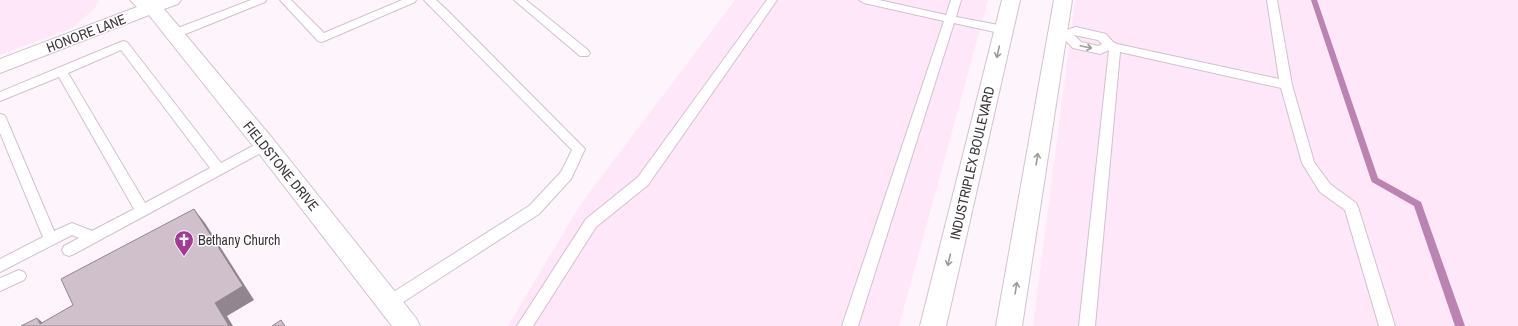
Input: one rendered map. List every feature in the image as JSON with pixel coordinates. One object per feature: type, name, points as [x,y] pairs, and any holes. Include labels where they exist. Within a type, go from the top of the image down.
[{"type":"street","name":"INDUSTRIPLEX BOULEVARD","points":[[933,326],[1011,0]]},
{"type":"street","points":[[1009,326],[1062,33],[1064,0]]},
{"type":"street","name":"FIELDSTONE DRIVE","points":[[155,3],[174,34],[265,145],[407,326]]},
{"type":"street","name":"HONORE LANE","points":[[0,66],[155,3]]},
{"type":"lane","points":[[174,34],[262,0]]},
{"type":"lane","points":[[285,0],[322,38],[411,0]]},
{"type":"lane","points":[[390,303],[534,210],[566,175],[579,149],[442,11],[429,0]]},
{"type":"lane","points":[[519,0],[584,52]]},
{"type":"lane","points":[[525,326],[591,223],[642,180],[772,0]]},
{"type":"lane","points":[[864,0],[1004,30]]},
{"type":"lane","points":[[850,326],[956,0]]},
{"type":"lane","points":[[1272,0],[1286,85],[1308,163],[1325,188],[1351,207],[1387,326]]},
{"type":"lane","points":[[1062,33],[1077,45],[1100,50],[1112,46],[1286,85]]},
{"type":"lane","points":[[0,97],[123,45],[218,170]]},
{"type":"lane","points":[[1087,326],[1112,46]]},
{"type":"lane","points":[[62,72],[142,210]]},
{"type":"lane","points":[[0,118],[51,240]]},
{"type":"lane","points":[[69,250],[265,145]]},
{"type":"lane","points":[[0,266],[72,229],[93,238]]},
{"type":"lane","points":[[0,285],[19,276]]},
{"type":"shaded area","points":[[0,0],[99,0],[94,9],[72,28],[0,55]]},
{"type":"shaded area","points":[[735,0],[988,0],[899,326],[508,326],[580,205]]},
{"type":"shaded area","points":[[1075,0],[1518,0],[1518,326],[1033,326]]},
{"type":"building","name":"Bethany Church","points":[[194,209],[243,286],[215,303],[229,326],[21,326],[37,318],[40,324],[73,305],[61,279]]},
{"type":"building","points":[[281,320],[285,326],[272,326]]},
{"type":"waterway","points":[[1314,0],[1375,180],[1418,204],[1460,326]]},
{"type":"place","name":"Bethany Church","points":[[184,257]]}]
